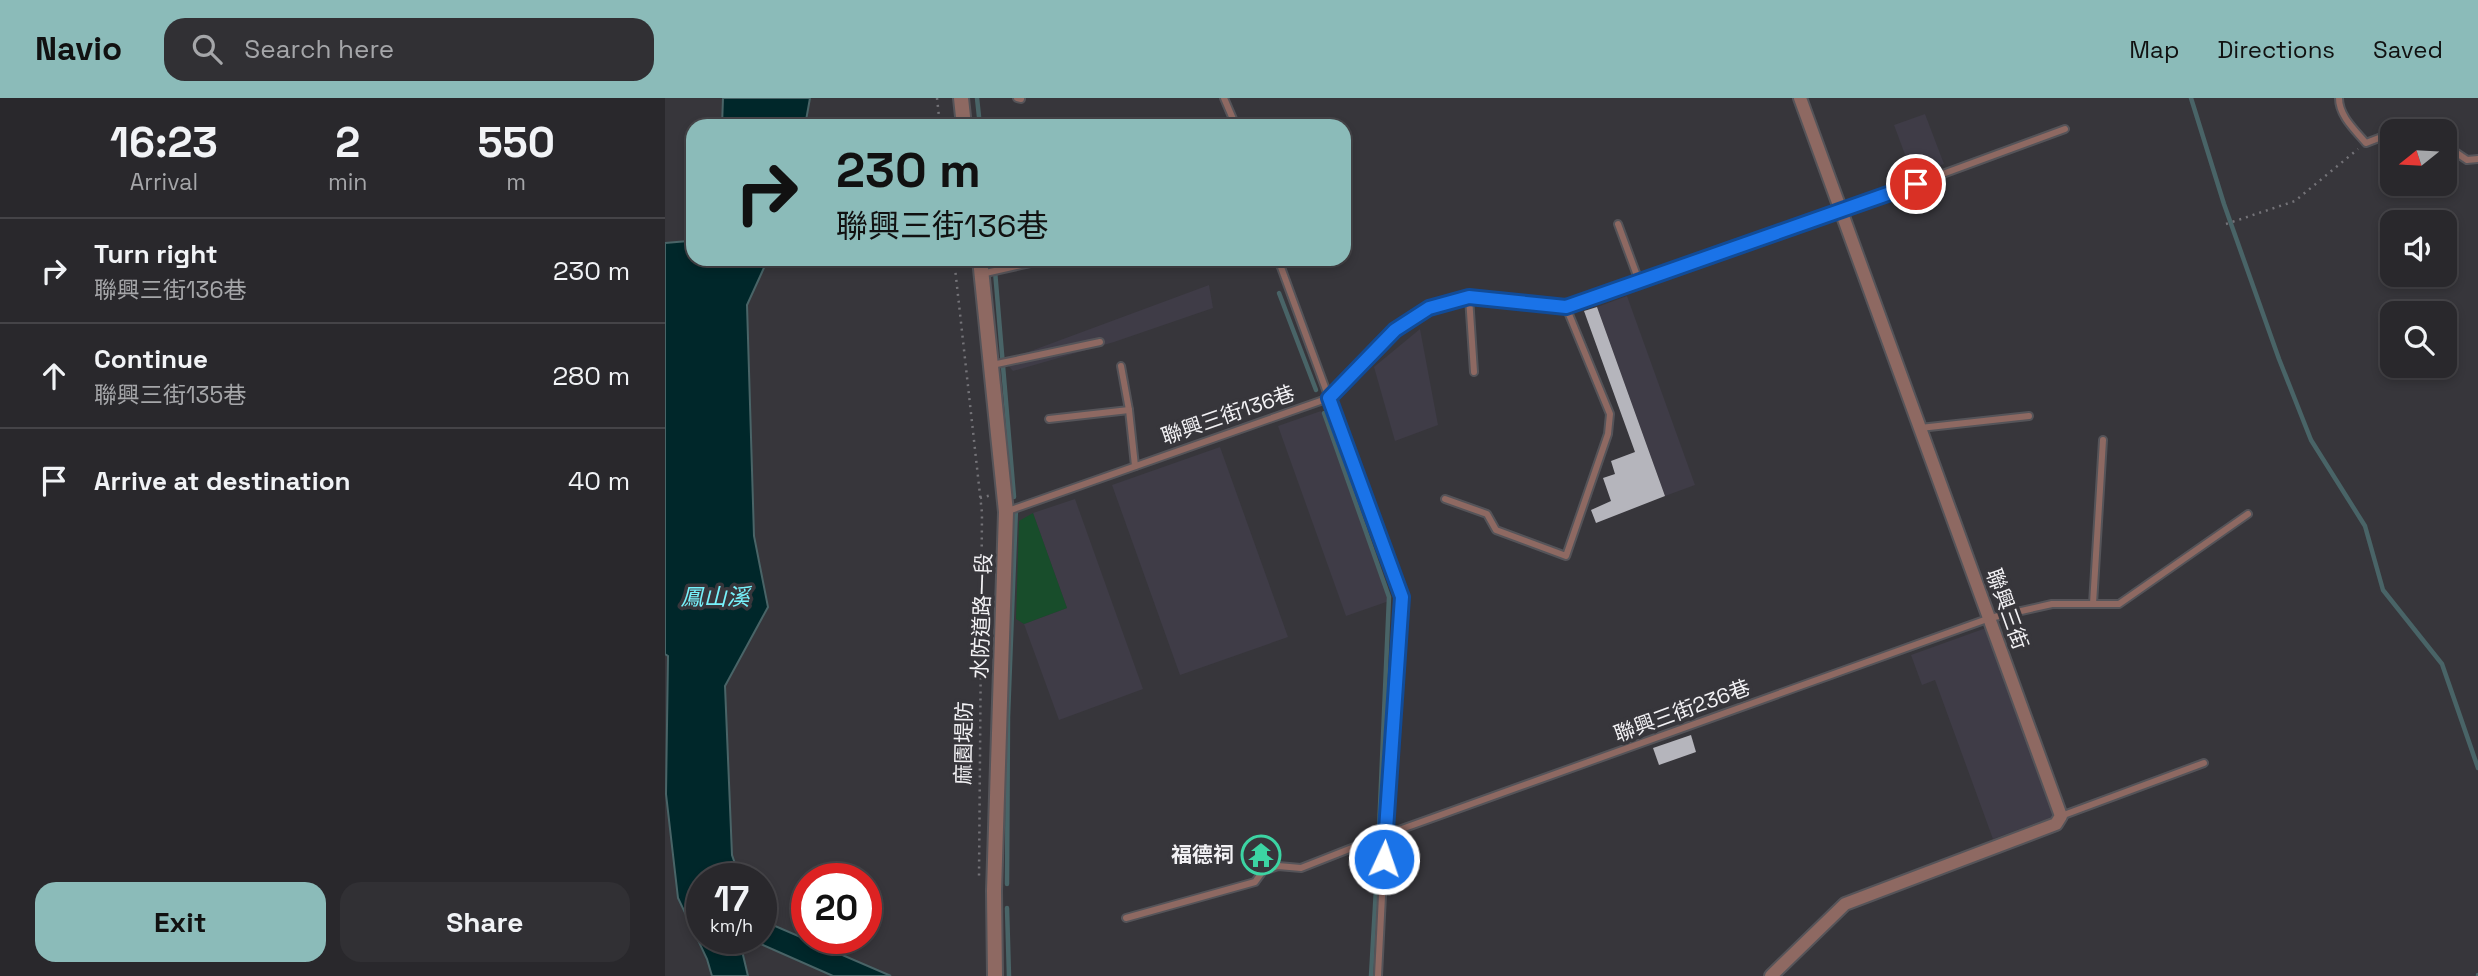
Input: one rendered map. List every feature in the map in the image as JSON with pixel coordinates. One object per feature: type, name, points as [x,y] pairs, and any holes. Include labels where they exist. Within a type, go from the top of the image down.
[{"type":"street","points":[[961,98],[963,119]]},
{"type":"street","name":"聯興三街","points":[[1800,98],[2061,816]]},
{"type":"street","name":"水防道路一段","points":[[983,268],[1006,512],[994,891],[995,976]]},
{"type":"street","points":[[1779,973],[1845,904],[2056,824],[2061,816]]},
{"type":"lane","points":[[1224,98],[1233,119]]},
{"type":"lane","points":[[2339,98],[2344,117],[2366,143],[2380,138]]},
{"type":"lane","name":"聯興三街136巷","points":[[1006,512],[1329,398],[1395,330],[1429,308],[1469,297],[1566,307],[2065,130]]},
{"type":"lane","points":[[2457,153],[2467,160],[2478,159]]},
{"type":"lane","points":[[1618,224],[1639,281]]},
{"type":"lane","points":[[983,268],[1001,270],[1018,266]]},
{"type":"lane","points":[[1281,266],[1402,597],[1378,976]]},
{"type":"lane","points":[[1469,297],[1474,372]]},
{"type":"lane","points":[[1445,499],[1487,514],[1496,530],[1566,556],[1608,434],[1610,414],[1566,307]]},
{"type":"lane","points":[[993,364],[1100,342]]},
{"type":"lane","points":[[1121,366],[1135,466]]},
{"type":"lane","points":[[1049,419],[1129,410]]},
{"type":"lane","points":[[1920,428],[2029,416]]},
{"type":"lane","points":[[2093,604],[2103,440]]},
{"type":"lane","name":"聯興三街236巷","points":[[1126,918],[1255,882],[1263,870],[1278,866],[1301,868],[1385,835],[1990,618],[2052,604],[2119,604],[2248,514]]},
{"type":"lane","points":[[2061,816],[2204,763]]},
{"type":"path","points":[[937,98],[939,119]]},
{"type":"path","points":[[2226,224],[2295,201],[2366,143]]},
{"type":"path","name":"麻園堤防","points":[[955,266],[982,513],[979,884]]},
{"type":"shaded area","points":[[1925,114],[1944,164],[1913,176],[1894,125]]},
{"type":"shaded area","points":[[1209,285],[1213,308],[1114,342],[1013,371],[1004,361]]},
{"type":"shaded area","points":[[1627,296],[1695,485],[1665,496],[1597,307]]},
{"type":"shaded area","points":[[1420,329],[1438,425],[1395,441],[1374,367]]},
{"type":"shaded area","points":[[1321,411],[1389,601],[1346,616],[1278,426]]},
{"type":"shaded area","points":[[1220,447],[1288,637],[1180,675],[1112,485]]},
{"type":"shaded area","points":[[1075,499],[1143,689],[1059,720],[1024,624],[1067,608],[1033,513]]},
{"type":"shaded area","points":[[1986,628],[2055,816],[1993,839],[1935,680],[1922,685],[1911,655]]},
{"type":"green space","points":[[1033,513],[1067,608],[1024,624],[1016,619],[1019,521]]},
{"type":"water","points":[[723,98],[810,98],[806,119],[722,119]]},
{"type":"water","name":"鳳山溪","points":[[686,241],[686,266],[765,266],[747,305],[754,536],[768,607],[725,686],[732,855],[735,863],[686,863],[686,915],[678,898],[666,794],[668,656],[665,654],[665,243]]},
{"type":"water","points":[[777,927],[791,933],[791,954],[840,954],[891,976],[833,976],[777,951]]},
{"type":"water","name":"鳳山溪","points":[[705,954],[743,954],[748,976],[712,976]]},
{"type":"building","points":[[1597,307],[1665,496],[1596,523],[1591,510],[1611,501],[1603,478],[1615,474],[1611,461],[1635,452],[1584,311]]},
{"type":"building","points":[[1691,735],[1696,752],[1659,765],[1653,748]]},
{"type":"waterway","points":[[977,98],[979,119]]},
{"type":"waterway","points":[[2191,98],[2224,204],[2311,440],[2365,526],[2383,590],[2442,664],[2478,768]]},
{"type":"waterway","points":[[995,266],[1014,497]]},
{"type":"waterway","points":[[1279,293],[1316,390]]},
{"type":"waterway","points":[[1324,413],[1389,597],[1379,830]]},
{"type":"waterway","points":[[1007,884],[1008,717],[1016,508]]},
{"type":"waterway","points":[[1371,976],[1378,854]]},
{"type":"waterway","points":[[1007,908],[1009,976]]},
{"type":"place","name":"福德祠","points":[[1261,855]]},
{"type":"route","points":[[1384,859],[1402,597],[1329,398],[1395,330],[1429,308],[1469,297],[1566,307],[1916,184]]}]
